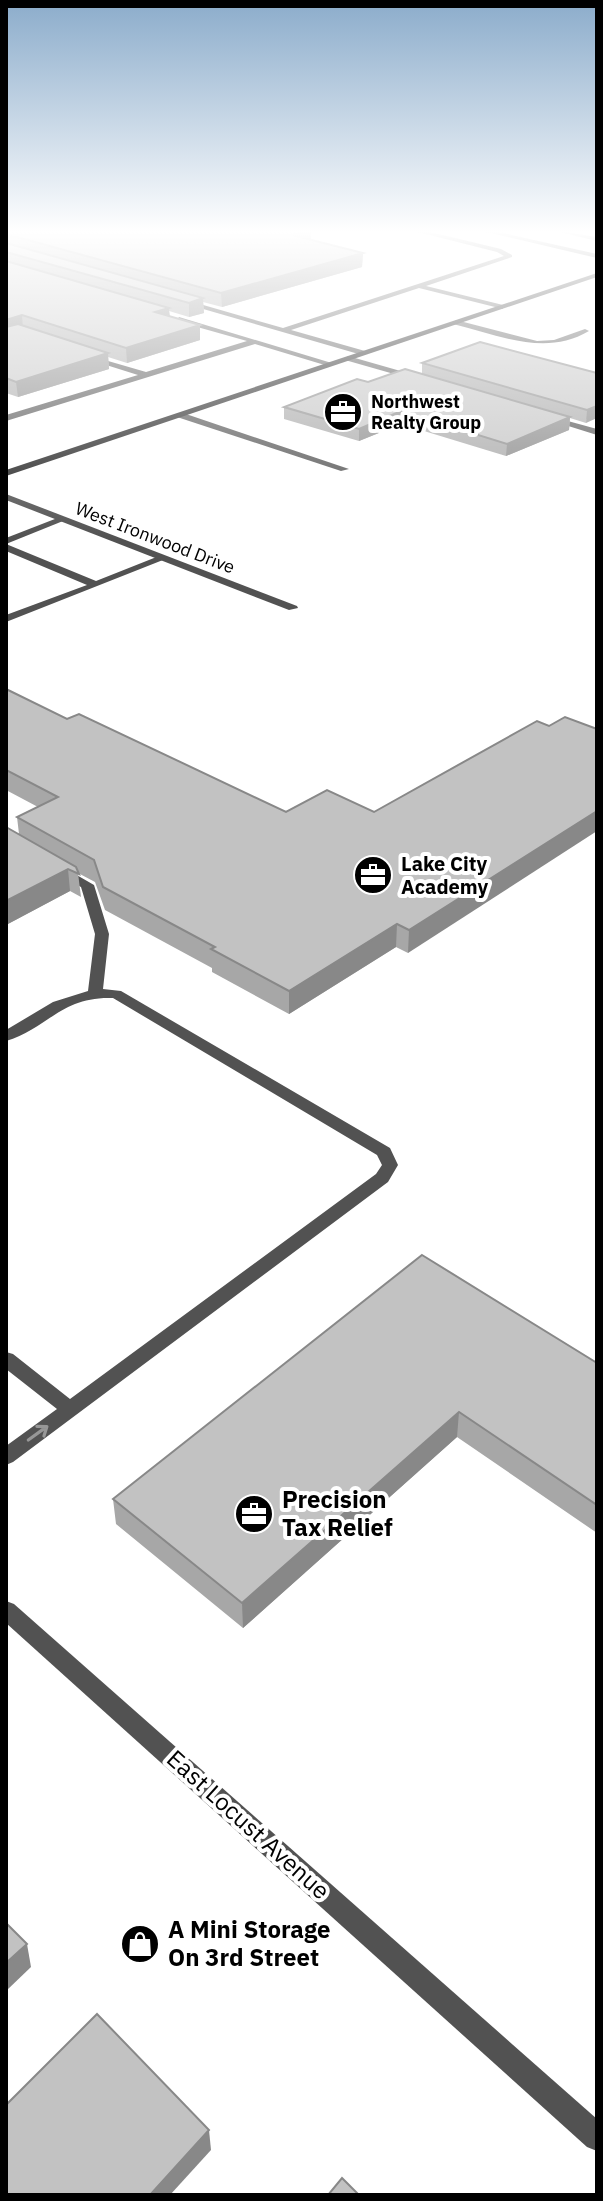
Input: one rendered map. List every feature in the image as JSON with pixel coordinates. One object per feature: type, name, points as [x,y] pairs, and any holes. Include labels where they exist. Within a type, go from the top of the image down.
[{"type":"main road","points":[[6,473],[420,334]]},
{"type":"street","points":[[227,334],[331,364]]},
{"type":"street","points":[[294,334],[362,353]]},
{"type":"street","points":[[501,334],[537,343],[555,342],[578,334]]},
{"type":"street","points":[[6,418],[255,342]]},
{"type":"street","points":[[76,352],[147,375]]},
{"type":"street","points":[[348,358],[428,382]]},
{"type":"street","points":[[536,414],[597,432]]},
{"type":"street","points":[[180,415],[344,469]]},
{"type":"street","name":"West Ironwood Drive","points":[[6,497],[293,608]]},
{"type":"street","points":[[6,544],[63,519]]},
{"type":"street","points":[[6,544],[96,585]]},
{"type":"street","points":[[6,619],[163,558]]},
{"type":"street","points":[[46,862],[87,885],[102,934],[95,991]]},
{"type":"street","points":[[6,1036],[75,997],[95,991],[116,994],[384,1152],[390,1165],[382,1178],[6,1457]]},
{"type":"street","points":[[6,1359],[70,1409]]},
{"type":"street","name":"East Locust Avenue","points":[[6,1610],[597,2137]]},
{"type":"building","points":[[6,334],[48,334],[108,353],[16,382],[6,378]]},
{"type":"building","points":[[81,334],[172,334],[126,348]]},
{"type":"building","points":[[480,342],[597,373],[597,406],[587,410],[422,363]]},
{"type":"building","points":[[405,369],[570,417],[507,444],[401,411],[359,429],[284,407],[357,379],[368,382]]},
{"type":"building","name":"Lake City Academy","points":[[6,689],[67,719],[79,714],[286,812],[327,790],[374,812],[537,721],[549,726],[565,717],[597,729],[597,811],[409,930],[397,924],[289,991],[103,887],[94,860],[17,817],[58,797],[6,770]]},
{"type":"building","points":[[6,827],[76,867],[79,874],[68,869],[6,901]]},
{"type":"building","points":[[422,1255],[597,1363],[597,1505],[459,1412],[242,1603],[113,1499]]},
{"type":"building","points":[[6,1923],[27,1944],[6,1963]]},
{"type":"building","points":[[97,2014],[209,2130],[150,2195],[6,2195],[6,2105]]},
{"type":"building","points":[[342,2178],[359,2195],[328,2195]]},
{"type":"place","name":"Northwest Realty Group","points":[[343,412]]},
{"type":"place","name":"Lake City Academy","points":[[373,875]]},
{"type":"place","name":"Precision Tax Relief","points":[[254,1514]]},
{"type":"place","name":"A Mini Storage On 3rd Street","points":[[140,1944]]}]
